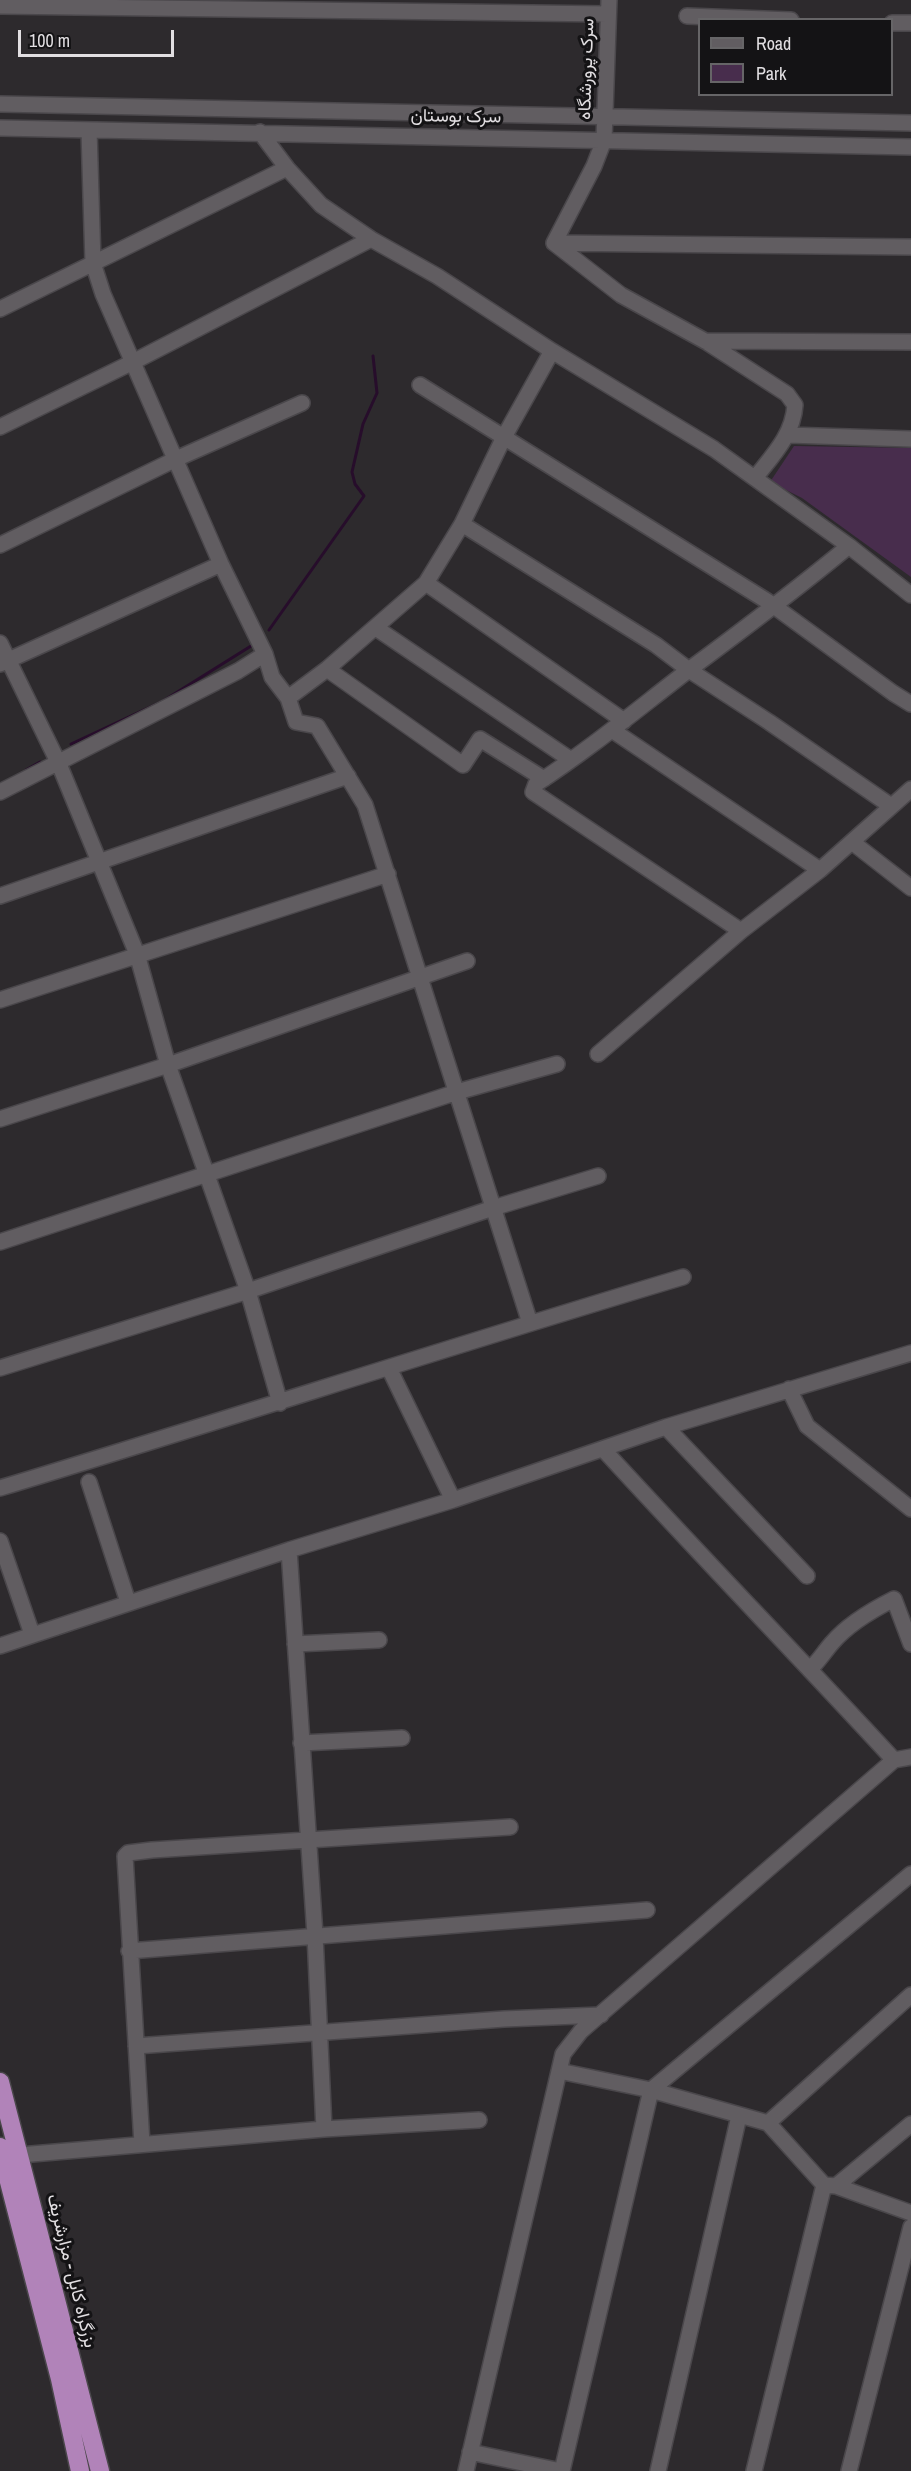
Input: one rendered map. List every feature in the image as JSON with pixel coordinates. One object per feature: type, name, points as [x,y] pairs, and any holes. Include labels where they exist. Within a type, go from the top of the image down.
[{"type":"highway","name":"بزرگراه کابل - مزارشریف","points":[[0,2082],[20,2155],[30,2229]]},
{"type":"highway","name":"بزرگراه کابل - مزارشریف","points":[[0,2146],[30,2229],[60,2345],[100,2471]]},
{"type":"highway","name":"بزرگراه کابل - مزارشریف","points":[[60,2345],[80,2471]]},
{"type":"street","points":[[0,6],[608,7]]},
{"type":"street","name":"سرک پرورشگاه","points":[[554,243],[594,166],[604,140],[608,7]]},
{"type":"street","points":[[687,16],[739,18]]},
{"type":"street","points":[[893,23],[911,23]]},
{"type":"street","name":"سرک بوستان","points":[[0,104],[911,123]]},
{"type":"street","name":"سرک بوستان","points":[[0,128],[911,147]]},
{"type":"street","points":[[89,130],[93,263],[102,294],[221,564],[265,654],[272,677],[288,698],[296,722],[317,726],[364,805],[530,1323]]},
{"type":"street","points":[[260,132],[287,168],[321,205],[371,240],[437,276],[552,351],[714,449],[849,546],[911,595]]},
{"type":"street","points":[[0,309],[287,168]]},
{"type":"street","points":[[0,427],[133,362],[371,240]]},
{"type":"street","points":[[554,243],[911,247]]},
{"type":"street","points":[[554,243],[621,295],[705,341],[787,394],[795,405],[794,418],[788,435],[755,478]]},
{"type":"street","points":[[705,341],[911,342]]},
{"type":"street","points":[[288,698],[327,669],[426,583],[462,524],[504,437],[552,351]]},
{"type":"street","points":[[420,385],[775,607],[892,693],[911,704]]},
{"type":"street","points":[[0,545],[176,459],[302,403]]},
{"type":"street","points":[[788,435],[911,439]]},
{"type":"street","points":[[462,524],[656,645],[689,670],[891,806]]},
{"type":"street","points":[[741,931],[533,792],[536,784],[612,730],[775,607],[849,546]]},
{"type":"street","points":[[4,662],[221,564]]},
{"type":"street","points":[[426,583],[624,721]]},
{"type":"street","points":[[376,628],[571,760]]},
{"type":"street","points":[[0,643],[4,662],[59,764],[137,954],[168,1065],[248,1291],[280,1403]]},
{"type":"street","points":[[0,792],[238,671],[265,654]]},
{"type":"street","points":[[327,669],[463,765],[480,739],[544,779]]},
{"type":"street","points":[[612,730],[820,870]]},
{"type":"street","points":[[0,896],[348,776]]},
{"type":"street","points":[[598,1054],[741,931],[820,870],[911,789]]},
{"type":"street","points":[[852,842],[911,888]]},
{"type":"street","points":[[0,1000],[388,874]]},
{"type":"street","points":[[0,1119],[168,1065],[468,961]]},
{"type":"street","points":[[0,1242],[457,1092],[557,1064]]},
{"type":"street","points":[[0,1368],[248,1291],[493,1208],[598,1176]]},
{"type":"street","points":[[0,1488],[683,1277]]},
{"type":"street","points":[[0,1646],[289,1550],[453,1500],[666,1427],[911,1353]]},
{"type":"street","points":[[389,1368],[453,1500]]},
{"type":"street","points":[[789,1389],[807,1426],[911,1509]]},
{"type":"street","points":[[666,1427],[807,1576]]},
{"type":"street","points":[[603,1449],[715,1572],[810,1669],[894,1760]]},
{"type":"street","points":[[89,1482],[128,1602]]},
{"type":"street","points":[[0,1541],[32,1634]]},
{"type":"street","points":[[289,1550],[315,1935],[324,2129]]},
{"type":"street","points":[[810,1669],[833,1642],[871,1611],[894,1599],[911,1644]]},
{"type":"street","points":[[295,1644],[379,1640]]},
{"type":"street","points":[[301,1743],[402,1738]]},
{"type":"street","points":[[466,2471],[563,2054],[581,2031],[894,1760],[911,1757]]},
{"type":"street","points":[[142,2144],[124,1856],[128,1853],[307,1839],[510,1827]]},
{"type":"street","points":[[470,2452],[562,2471],[651,2090],[911,1874]]},
{"type":"street","points":[[129,1951],[647,1910]]},
{"type":"street","points":[[768,2123],[911,1995]]},
{"type":"street","points":[[136,2046],[504,2019],[601,2015]]},
{"type":"street","points":[[559,2071],[651,2090],[768,2123],[830,2185],[911,2213]]},
{"type":"street","points":[[658,2471],[739,2116]]},
{"type":"street","points":[[20,2155],[324,2129],[478,2120]]},
{"type":"street","points":[[754,2471],[830,2185],[911,2124]]},
{"type":"street","points":[[849,2471],[911,2228]]},
{"type":"green space","points":[[794,446],[911,448],[911,577],[802,498],[770,482]]},
{"type":"waterway","points":[[269,630],[364,496],[355,484],[352,472],[363,424],[377,393],[373,356]]},
{"type":"waterway","points":[[71,744],[163,701],[251,646]]},
{"type":"waterway","points":[[26,770],[40,762]]}]
